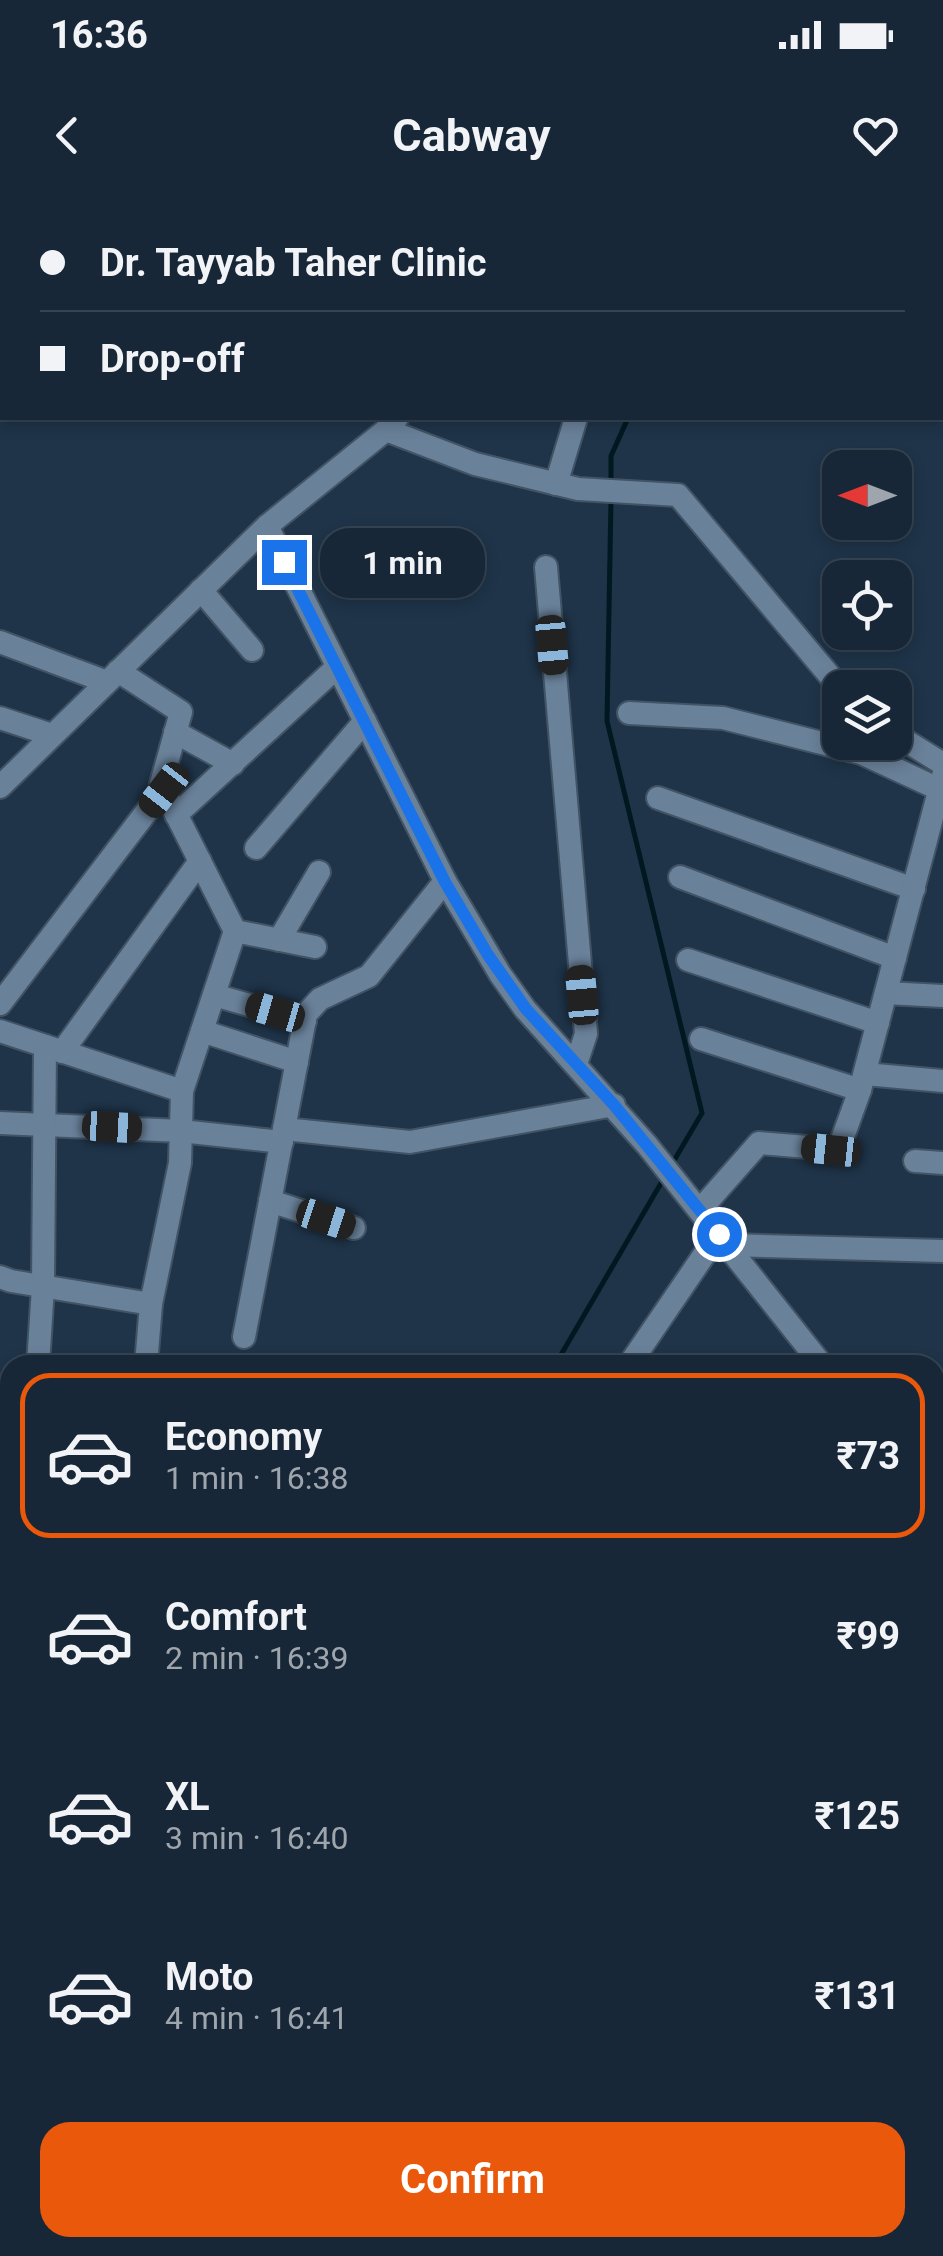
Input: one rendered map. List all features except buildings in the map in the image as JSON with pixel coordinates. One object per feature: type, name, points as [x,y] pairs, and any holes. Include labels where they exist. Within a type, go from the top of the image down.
[{"type":"street","points":[[567,486],[576,420]]},
{"type":"street","points":[[0,787],[267,526],[392,424],[475,464],[567,486],[665,492],[682,498],[825,670]]},
{"type":"street","points":[[267,526],[445,882],[500,974],[526,1009],[614,1105],[814,1355]]},
{"type":"street","points":[[546,567],[586,1034],[576,1064]]},
{"type":"street","points":[[202,590],[252,650]]},
{"type":"street","points":[[0,642],[112,677],[181,712],[161,784],[235,931],[182,1091],[180,1163],[152,1304],[147,1355]]},
{"type":"street","points":[[176,815],[336,668]]},
{"type":"street","points":[[629,713],[723,718],[861,754],[942,785],[863,1082],[838,1148],[759,1143],[693,1202]]},
{"type":"street","points":[[0,718],[52,736]]},
{"type":"street","points":[[256,848],[365,721]]},
{"type":"street","points":[[175,732],[233,764]]},
{"type":"street","points":[[912,745],[943,764]]},
{"type":"street","points":[[0,1004],[164,790]]},
{"type":"street","points":[[658,798],[914,889]]},
{"type":"street","points":[[39,1355],[44,1124],[53,1049],[200,861]]},
{"type":"street","points":[[279,940],[319,872]]},
{"type":"street","points":[[680,877],[895,958]]},
{"type":"street","points":[[244,1336],[305,1021],[312,1005],[369,976],[445,882]]},
{"type":"street","points":[[235,931],[316,947]]},
{"type":"street","points":[[688,960],[878,1023]]},
{"type":"street","points":[[886,993],[943,996]]},
{"type":"street","points":[[214,995],[305,1021]]},
{"type":"street","points":[[0,1031],[182,1091]]},
{"type":"street","points":[[202,1031],[297,1062]]},
{"type":"street","points":[[701,1039],[863,1082],[943,1080]]},
{"type":"street","points":[[0,1123],[410,1142],[614,1105]]},
{"type":"street","points":[[915,1161],[943,1163]]},
{"type":"street","points":[[270,1201],[354,1228]]},
{"type":"street","points":[[724,1239],[943,1251]]},
{"type":"street","points":[[637,1355],[724,1239]]},
{"type":"street","points":[[0,1277],[152,1304]]},
{"type":"waterway","points":[[611,483],[611,456],[627,420]]},
{"type":"waterway","points":[[611,499],[607,721],[702,1113],[672,1164]]},
{"type":"waterway","points":[[561,1355],[664,1178]]},
{"type":"route","points":[[284,562],[445,882],[500,974],[719,1234]]}]
